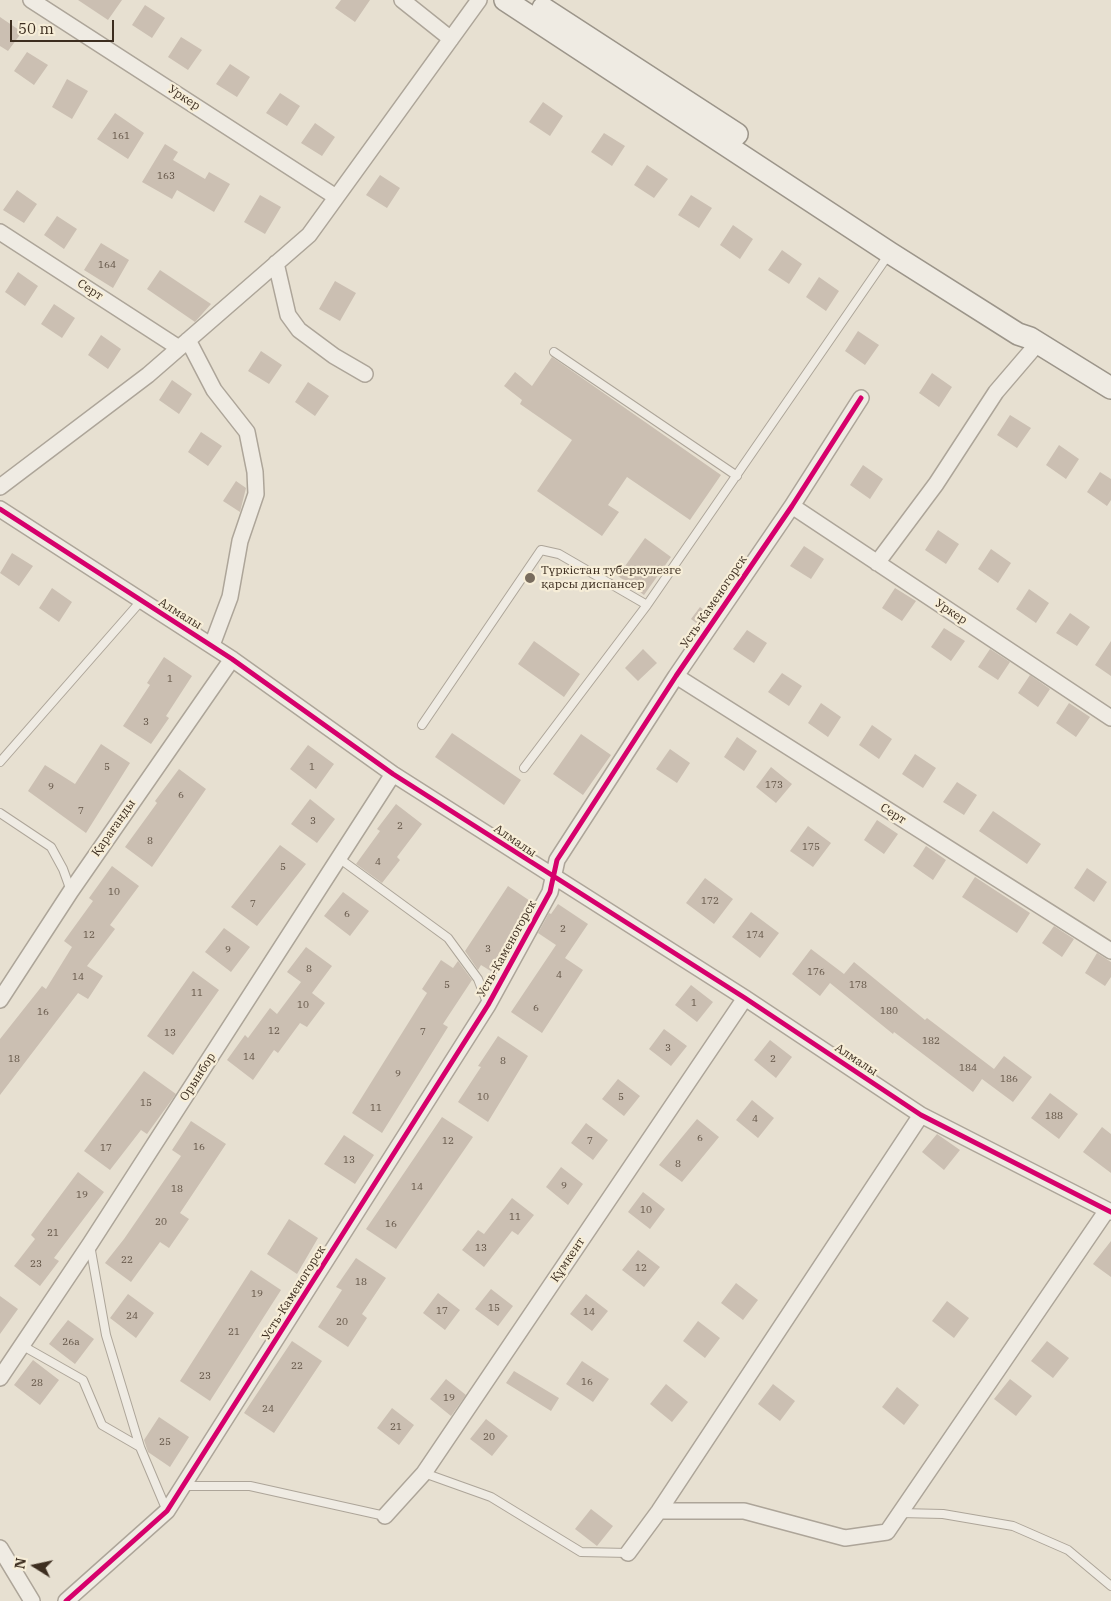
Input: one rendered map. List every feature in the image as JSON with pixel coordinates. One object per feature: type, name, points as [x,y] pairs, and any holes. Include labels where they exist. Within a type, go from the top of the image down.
[{"type":"main road","points":[[505,0],[602,55],[896,239],[1025,328],[1034,340]]},
{"type":"main road","points":[[530,0],[602,55],[890,253],[1018,334],[1034,340],[1111,388]]},
{"type":"street","name":"Уркер","points":[[31,0],[336,196]]},
{"type":"street","points":[[402,0],[451,39]]},
{"type":"street","points":[[0,487],[148,376],[309,234],[479,0]]},
{"type":"street","name":"Серт","points":[[0,232],[184,344]]},
{"type":"street","points":[[276,263],[288,315],[299,330],[334,356],[365,374]]},
{"type":"street","points":[[877,563],[936,484],[996,392],[1034,340]]},
{"type":"street","points":[[184,344],[214,390],[247,432],[255,472],[256,494],[240,541],[230,598],[212,646]]},
{"type":"street","name":"Усть-Каменогорск","points":[[66,1601],[168,1511],[488,1005],[550,892],[557,860],[676,676],[792,506],[861,398]]},
{"type":"street","name":"Уркер","points":[[792,506],[1111,718]]},
{"type":"street","name":"Алмалы","points":[[0,509],[232,659],[393,774],[553,878],[745,998],[922,1115],[1109,1211]]},
{"type":"street","name":"Қарағанды","points":[[3,990],[232,659]]},
{"type":"street","name":"Серт","points":[[676,676],[1111,951]]},
{"type":"street","name":"Орынбор","points":[[0,1378],[90,1244],[340,859],[393,774]]},
{"type":"street","name":"Құмкент","points":[[385,1516],[424,1473],[745,998]]},
{"type":"street","points":[[628,1553],[659,1511],[922,1115]]},
{"type":"street","points":[[659,1511],[744,1511],[845,1538],[887,1532],[1109,1211]]},
{"type":"street","points":[[0,1548],[32,1601]]},
{"type":"lane","points":[[524,768],[647,605],[890,253]]},
{"type":"lane","points":[[554,352],[737,476]]},
{"type":"lane","points":[[422,725],[541,550],[559,554],[647,605]]},
{"type":"lane","points":[[0,762],[141,601]]},
{"type":"lane","points":[[0,812],[51,846],[63,869],[71,891]]},
{"type":"lane","points":[[340,859],[448,938],[478,979],[488,1005]]},
{"type":"lane","points":[[90,1244],[106,1335],[140,1447],[168,1511]]},
{"type":"lane","points":[[23,1346],[83,1380],[102,1425],[140,1447]]},
{"type":"lane","points":[[424,1473],[491,1497],[581,1552],[628,1553]]},
{"type":"lane","points":[[183,1486],[250,1486],[385,1516]]},
{"type":"lane","points":[[900,1513],[943,1514],[1013,1526],[1068,1550],[1111,1586]]},
{"type":"building","points":[[78,0],[122,0],[108,20]]},
{"type":"building","points":[[341,0],[370,0],[355,22],[335,8]]},
{"type":"building","points":[[145,5],[165,18],[152,38],[132,25]]},
{"type":"building","points":[[0,17],[22,32],[8,51],[0,46]]},
{"type":"building","points":[[181,37],[202,50],[188,70],[168,57]]},
{"type":"building","points":[[27,52],[48,65],[34,85],[14,71]]},
{"type":"building","points":[[230,64],[250,77],[237,97],[216,84]]},
{"type":"building","points":[[67,79],[88,91],[72,119],[52,107]]},
{"type":"building","points":[[280,93],[300,106],[287,126],[266,113]]},
{"type":"building","points":[[543,102],[563,116],[550,136],[529,122]]},
{"type":"building","points":[[115,113],[144,133],[128,159],[97,139]]},
{"type":"building","points":[[315,123],[335,137],[322,156],[301,143]]},
{"type":"building","points":[[604,133],[625,146],[612,166],[591,152]]},
{"type":"building","points":[[165,144],[178,152],[173,160],[205,179],[209,172],[230,184],[214,212],[177,190],[172,199],[142,182]]},
{"type":"building","points":[[647,165],[668,179],[654,198],[634,185]]},
{"type":"building","points":[[380,175],[400,188],[387,208],[366,195]]},
{"type":"building","points":[[17,190],[37,204],[24,223],[3,210]]},
{"type":"building","points":[[260,195],[281,207],[265,234],[244,222]]},
{"type":"building","points":[[691,195],[712,208],[699,228],[678,215]]},
{"type":"building","points":[[57,216],[77,229],[64,249],[44,235]]},
{"type":"building","points":[[733,225],[753,239],[740,259],[720,245]]},
{"type":"building","points":[[101,243],[129,260],[113,288],[84,270]]},
{"type":"building","points":[[782,250],[802,264],[789,284],[768,270]]},
{"type":"building","points":[[160,270],[211,304],[195,322],[147,289]]},
{"type":"building","points":[[18,272],[38,286],[25,306],[5,292]]},
{"type":"building","points":[[819,277],[839,291],[826,311],[806,297]]},
{"type":"building","points":[[335,281],[356,293],[340,321],[319,309]]},
{"type":"building","points":[[54,304],[75,318],[62,338],[41,324]]},
{"type":"building","points":[[858,331],[879,345],[865,365],[845,351]]},
{"type":"building","points":[[101,335],[121,349],[108,369],[88,355]]},
{"type":"building","points":[[261,351],[282,365],[269,384],[248,371]]},
{"type":"building","points":[[552,357],[721,475],[690,520],[627,477],[608,505],[619,512],[602,536],[537,491],[572,440],[520,404],[522,400],[504,386],[515,372],[532,386]]},
{"type":"building","points":[[932,373],[952,387],[939,407],[919,393]]},
{"type":"building","points":[[172,380],[192,394],[179,414],[159,400]]},
{"type":"building","points":[[308,382],[329,396],[315,416],[295,402]]},
{"type":"building","points":[[1010,415],[1031,428],[1017,448],[997,435]]},
{"type":"building","points":[[201,432],[222,446],[208,466],[188,452]]},
{"type":"building","points":[[1059,445],[1079,459],[1066,479],[1046,465]]},
{"type":"building","points":[[863,465],[883,479],[870,499],[850,485]]},
{"type":"building","points":[[1100,472],[1111,479],[1111,500],[1107,506],[1087,492]]},
{"type":"building","points":[[236,481],[246,488],[240,512],[223,501]]},
{"type":"building","points":[[938,530],[959,544],[946,564],[925,550]]},
{"type":"building","points":[[645,538],[671,557],[644,595],[618,576]]},
{"type":"building","points":[[804,546],[824,559],[811,579],[790,566]]},
{"type":"building","points":[[991,549],[1011,563],[998,583],[978,569]]},
{"type":"building","points":[[12,553],[33,566],[19,586],[0,573]]},
{"type":"building","points":[[52,588],[72,602],[59,622],[39,608]]},
{"type":"building","points":[[895,588],[916,601],[902,621],[882,608]]},
{"type":"building","points":[[1029,589],[1049,603],[1036,623],[1016,609]]},
{"type":"building","points":[[700,607],[708,613],[699,625],[691,619]]},
{"type":"building","points":[[1070,613],[1090,627],[1077,646],[1056,633]]},
{"type":"building","points":[[944,628],[965,641],[951,661],[931,647]]},
{"type":"building","points":[[747,630],[767,643],[754,663],[733,649]]},
{"type":"building","points":[[534,641],[580,674],[564,697],[518,664]]},
{"type":"building","points":[[1111,641],[1111,676],[1095,665]]},
{"type":"building","points":[[643,649],[657,663],[638,681],[625,668]]},
{"type":"building","points":[[990,649],[1010,662],[998,680],[978,667]]},
{"type":"building","points":[[164,657],[192,676],[166,716],[169,718],[151,744],[123,726],[150,685],[147,683]]},
{"type":"building","points":[[782,673],[802,686],[789,706],[768,692]]},
{"type":"building","points":[[1030,675],[1050,689],[1038,707],[1018,693]]},
{"type":"building","points":[[821,703],[841,717],[828,737],[808,723]]},
{"type":"building","points":[[1069,703],[1090,717],[1076,737],[1056,723]]},
{"type":"building","points":[[872,725],[892,739],[879,759],[859,745]]},
{"type":"building","points":[[452,733],[521,780],[504,805],[435,757]]},
{"type":"building","points":[[581,734],[611,755],[583,795],[553,774]]},
{"type":"building","points":[[737,737],[757,751],[744,771],[724,757]]},
{"type":"building","points":[[101,744],[130,763],[86,833],[28,791],[45,765],[75,784]]},
{"type":"building","points":[[308,745],[334,764],[316,789],[290,769]]},
{"type":"building","points":[[670,749],[690,763],[677,783],[656,769]]},
{"type":"building","points":[[915,754],[936,768],[923,788],[902,774]]},
{"type":"building","points":[[771,767],[792,784],[776,803],[756,787]]},
{"type":"building","points":[[179,769],[206,789],[152,867],[125,847],[157,803],[155,801]]},
{"type":"building","points":[[957,782],[977,795],[964,815],[943,802]]},
{"type":"building","points":[[310,799],[335,819],[317,843],[291,824]]},
{"type":"building","points":[[396,804],[422,824],[397,857],[400,860],[382,883],[356,864],[380,831],[377,829]]},
{"type":"building","points":[[993,811],[1041,844],[1027,864],[979,831]]},
{"type":"building","points":[[877,820],[898,834],[884,854],[864,840]]},
{"type":"building","points":[[808,826],[831,843],[813,867],[790,851]]},
{"type":"building","points":[[280,845],[306,864],[257,926],[231,907]]},
{"type":"building","points":[[926,846],[946,860],[933,880],[913,866]]},
{"type":"building","points":[[112,866],[139,886],[110,925],[115,929],[87,966],[103,976],[88,999],[78,993],[0,1095],[0,1039],[42,986],[46,989],[72,947],[64,941],[93,901],[89,898]]},
{"type":"building","points":[[1087,868],[1107,882],[1094,902],[1074,888]]},
{"type":"building","points":[[975,877],[1030,913],[1017,933],[962,897]]},
{"type":"building","points":[[705,878],[733,899],[714,924],[686,903]]},
{"type":"building","points":[[508,886],[533,903],[494,973],[481,965],[478,970],[465,951]]},
{"type":"building","points":[[343,892],[369,911],[350,936],[324,916]]},
{"type":"building","points":[[558,904],[588,924],[565,958],[583,970],[542,1033],[511,1012],[556,945],[538,933],[549,913],[551,914]]},
{"type":"building","points":[[751,912],[779,933],[760,958],[732,937]]},
{"type":"building","points":[[1054,926],[1074,939],[1062,957],[1042,943]]},
{"type":"building","points":[[224,928],[250,947],[231,972],[205,952]]},
{"type":"building","points":[[306,947],[332,966],[312,993],[325,1003],[307,1027],[300,1023],[278,1053],[274,1050],[253,1080],[227,1060],[245,1035],[248,1038],[270,1008],[277,1014],[301,982],[287,972]]},
{"type":"building","points":[[811,949],[844,974],[854,962],[925,1020],[927,1018],[994,1069],[1004,1056],[1032,1077],[1013,1102],[982,1079],[973,1092],[894,1032],[893,1034],[830,983],[820,996],[792,974]]},
{"type":"building","points":[[1097,953],[1111,962],[1111,977],[1105,986],[1085,973]]},
{"type":"building","points":[[441,960],[453,968],[458,961],[472,980],[443,1024],[448,1027],[382,1133],[352,1113],[427,993],[422,989]]},
{"type":"building","points":[[193,971],[219,990],[173,1055],[147,1036]]},
{"type":"building","points":[[691,985],[713,1002],[697,1022],[675,1005]]},
{"type":"building","points":[[664,1029],[687,1046],[671,1066],[649,1049]]},
{"type":"building","points":[[498,1036],[528,1056],[488,1122],[458,1102],[481,1067],[478,1066]]},
{"type":"building","points":[[770,1040],[792,1057],[776,1078],[754,1060]]},
{"type":"building","points":[[144,1071],[176,1094],[147,1134],[141,1130],[110,1170],[84,1151]]},
{"type":"building","points":[[618,1079],[640,1096],[624,1116],[602,1099]]},
{"type":"building","points":[[1050,1093],[1078,1114],[1059,1139],[1031,1118]]},
{"type":"building","points":[[752,1100],[774,1118],[758,1138],[736,1120]]},
{"type":"building","points":[[442,1117],[473,1137],[396,1249],[366,1229]]},
{"type":"building","points":[[697,1119],[719,1137],[682,1182],[659,1165]]},
{"type":"building","points":[[191,1121],[226,1144],[180,1213],[189,1219],[169,1248],[160,1242],[131,1282],[105,1263],[124,1239],[181,1156],[172,1150]]},
{"type":"building","points":[[586,1123],[608,1140],[593,1160],[571,1143]]},
{"type":"building","points":[[1102,1127],[1111,1134],[1111,1173],[1083,1152]]},
{"type":"building","points":[[937,1134],[960,1150],[944,1170],[922,1152]]},
{"type":"building","points":[[344,1135],[374,1155],[355,1184],[324,1164]]},
{"type":"building","points":[[561,1167],[583,1184],[568,1205],[546,1187]]},
{"type":"building","points":[[78,1172],[104,1192],[54,1258],[59,1261],[40,1286],[14,1266],[35,1239],[31,1235]]},
{"type":"building","points":[[643,1192],[665,1209],[650,1229],[628,1212]]},
{"type":"building","points":[[512,1198],[534,1215],[518,1235],[512,1231],[484,1267],[462,1250],[478,1230],[484,1234]]},
{"type":"building","points":[[289,1219],[318,1238],[297,1274],[267,1254]]},
{"type":"building","points":[[1111,1241],[1111,1277],[1093,1264]]},
{"type":"building","points":[[638,1250],[660,1267],[644,1287],[622,1270]]},
{"type":"building","points":[[356,1258],[386,1278],[362,1314],[367,1318],[348,1347],[318,1327],[342,1290],[336,1287]]},
{"type":"building","points":[[251,1270],[281,1290],[210,1401],[180,1381]]},
{"type":"building","points":[[736,1283],[758,1300],[743,1320],[721,1303]]},
{"type":"building","points":[[491,1289],[513,1306],[498,1326],[475,1309]]},
{"type":"building","points":[[438,1293],[460,1310],[445,1330],[423,1313]]},
{"type":"building","points":[[128,1294],[154,1313],[136,1338],[110,1318]]},
{"type":"building","points":[[586,1294],[608,1311],[592,1331],[570,1314]]},
{"type":"building","points":[[0,1296],[18,1309],[0,1334]]},
{"type":"building","points":[[947,1301],[969,1318],[954,1338],[932,1321]]},
{"type":"building","points":[[68,1320],[94,1339],[75,1364],[49,1344]]},
{"type":"building","points":[[698,1321],[720,1338],[705,1358],[683,1341]]},
{"type":"building","points":[[292,1341],[322,1361],[274,1433],[244,1413]]},
{"type":"building","points":[[1047,1341],[1069,1358],[1053,1378],[1031,1361]]},
{"type":"building","points":[[33,1360],[59,1380],[40,1405],[14,1385]]},
{"type":"building","points":[[582,1361],[609,1379],[593,1402],[566,1384]]},
{"type":"building","points":[[514,1371],[559,1398],[551,1411],[506,1383]]},
{"type":"building","points":[[446,1379],[466,1395],[451,1416],[430,1399]]},
{"type":"building","points":[[1010,1379],[1032,1396],[1016,1416],[994,1399]]},
{"type":"building","points":[[666,1384],[688,1402],[672,1422],[650,1404]]},
{"type":"building","points":[[773,1384],[795,1401],[780,1421],[758,1404]]},
{"type":"building","points":[[897,1387],[919,1405],[904,1425],[882,1407]]},
{"type":"building","points":[[392,1408],[414,1425],[399,1445],[377,1428]]},
{"type":"building","points":[[159,1417],[189,1437],[170,1467],[148,1452],[144,1440]]},
{"type":"building","points":[[486,1419],[508,1436],[492,1456],[470,1439]]},
{"type":"building","points":[[591,1509],[613,1526],[597,1546],[575,1529]]},
{"type":"cycle path","points":[[66,1601],[167,1511],[488,1005],[550,892],[557,860],[676,676],[792,506],[861,398]]},
{"type":"cycle path","points":[[0,509],[232,659],[393,774],[745,998],[921,1115],[1111,1212]]},
{"type":"place","name":"Түркістан туберкулезге қарсы диспансер","points":[[530,578]]}]
